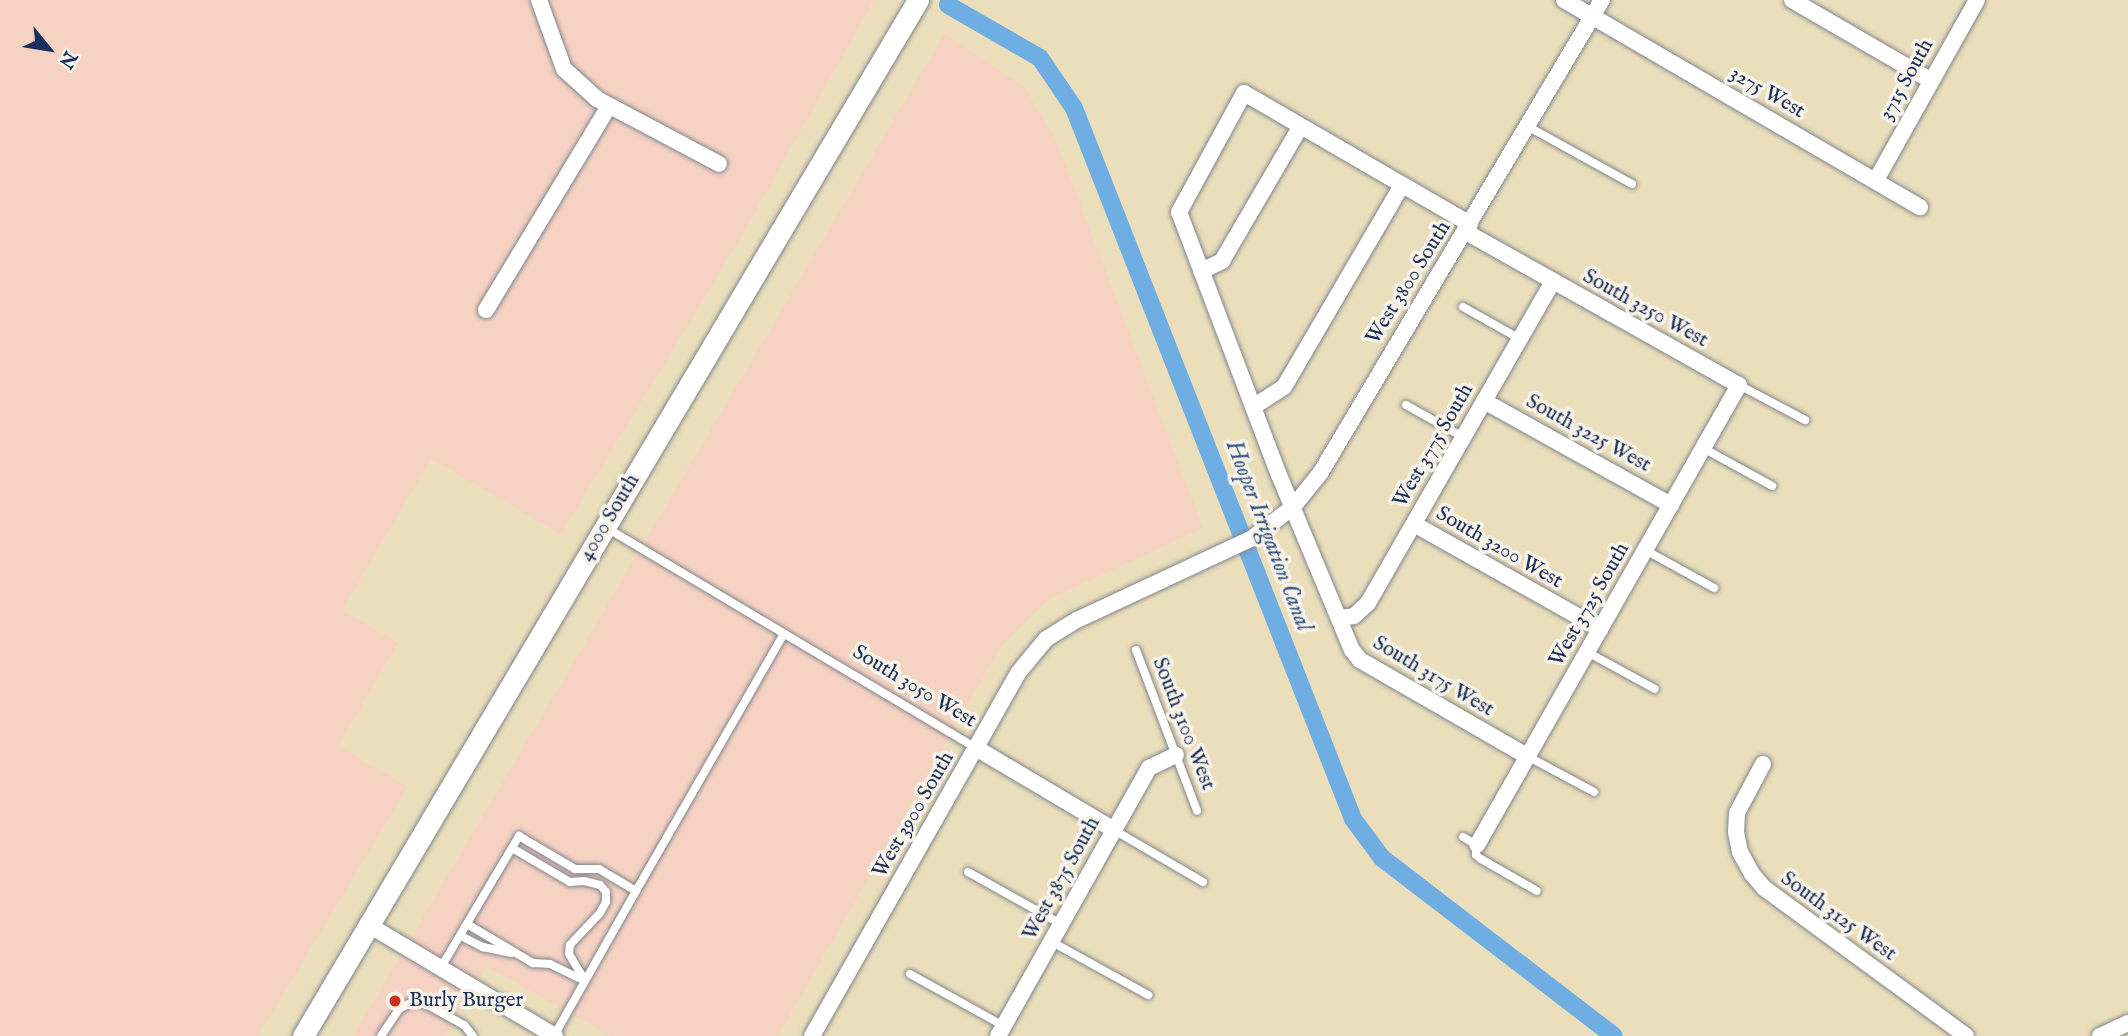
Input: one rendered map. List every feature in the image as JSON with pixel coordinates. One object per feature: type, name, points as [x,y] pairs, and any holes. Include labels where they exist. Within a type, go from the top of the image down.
[{"type":"main road","name":"4000 South","points":[[303,1036],[367,924],[797,208],[918,0]]},
{"type":"street","points":[[539,0],[564,69],[597,99],[719,164]]},
{"type":"street","name":"3275 West","points":[[1564,0],[1920,207]]},
{"type":"street","name":"West 3800 South","points":[[1219,556],[1251,539],[1293,507],[1321,472],[1406,325],[1468,228],[1602,0]]},
{"type":"street","points":[[1792,0],[1930,80]]},
{"type":"street","points":[[1819,15],[1828,0]]},
{"type":"street","name":"3715 South","points":[[1876,180],[1977,0]]},
{"type":"street","name":"South 3250 West","points":[[1201,271],[1179,212],[1244,93],[1402,185],[1553,281],[1739,385]]},
{"type":"street","points":[[486,310],[609,106]]},
{"type":"street","points":[[1201,271],[1222,261],[1301,126]]},
{"type":"street","points":[[1253,407],[1284,387],[1402,185]]},
{"type":"street","name":"South 3175 West","points":[[1201,271],[1352,650],[1360,660],[1527,756]]},
{"type":"street","name":"West 3775 South","points":[[1340,618],[1354,616],[1368,603],[1553,281]]},
{"type":"street","name":"West 3725 South","points":[[1470,841],[1527,756],[1739,385]]},
{"type":"street","name":"South 3225 West","points":[[1484,401],[1671,505]]},
{"type":"street","name":"South 3200 West","points":[[1414,524],[1600,629]]},
{"type":"street","name":"West 3900 South","points":[[812,1036],[1018,673],[1046,639],[1077,620],[1219,556]]},
{"type":"street","name":"South 3050 West","points":[[976,748],[1114,830]]},
{"type":"street","name":"West 3875 South","points":[[1001,1031],[1149,768],[1176,755]]},
{"type":"street","name":"South 3125 West","points":[[1763,764],[1737,813],[1736,832],[1740,852],[1752,874],[1764,888],[1966,1036]]},
{"type":"street","points":[[367,924],[554,1036]]},
{"type":"street","points":[[2100,1036],[2128,1023]]},
{"type":"lane","points":[[1527,125],[1632,184]]},
{"type":"lane","points":[[1463,307],[1520,339]]},
{"type":"lane","name":"South 3250 West","points":[[1739,385],[1805,420]]},
{"type":"lane","points":[[1406,405],[1464,437]]},
{"type":"lane","points":[[1703,448],[1772,486]]},
{"type":"lane","name":"South 3050 West","points":[[604,527],[976,748]]},
{"type":"lane","points":[[1645,550],[1714,588]]},
{"type":"lane","points":[[554,1036],[784,634]]},
{"type":"lane","name":"South 3100 West","points":[[1136,650],[1197,811]]},
{"type":"lane","points":[[1587,652],[1654,689]]},
{"type":"lane","name":"South 3175 West","points":[[1527,756],[1594,792]]},
{"type":"lane","name":"South 3050 West","points":[[1114,830],[1203,882]]},
{"type":"lane","points":[[440,970],[519,836],[575,869],[599,869],[636,891]]},
{"type":"lane","points":[[1470,841],[1476,855],[1481,859],[1537,891]]},
{"type":"lane","points":[[512,848],[570,882],[584,881],[600,885],[606,892],[606,902],[600,913],[570,946],[569,954],[585,981]]},
{"type":"lane","points":[[968,872],[1061,925]]},
{"type":"lane","points":[[467,924],[533,963],[550,964],[585,981]]},
{"type":"lane","points":[[461,936],[483,947],[518,955]]},
{"type":"lane","points":[[1052,942],[1147,995]]},
{"type":"lane","points":[[910,974],[1001,1031]]},
{"type":"lane","points":[[381,1036],[400,1008],[413,1002],[426,1004],[444,1013],[464,1025],[473,1036]]},
{"type":"shaded area","points":[[0,0],[874,0],[736,246],[561,534],[431,459],[342,610],[398,643],[338,746],[408,787],[258,1036],[0,1036]]},
{"type":"shaded area","points":[[945,33],[1024,87],[1056,140],[1203,528],[1049,599],[1001,646],[778,1036],[611,1036],[486,966],[446,1036],[353,1036]]},
{"type":"waterway","name":"Hooper Irrigation Canal","points":[[948,5],[1040,58],[1074,108],[1353,819],[1382,858],[1614,1036]]},
{"type":"place","name":"Burly Burger","points":[[395,1001]]}]
